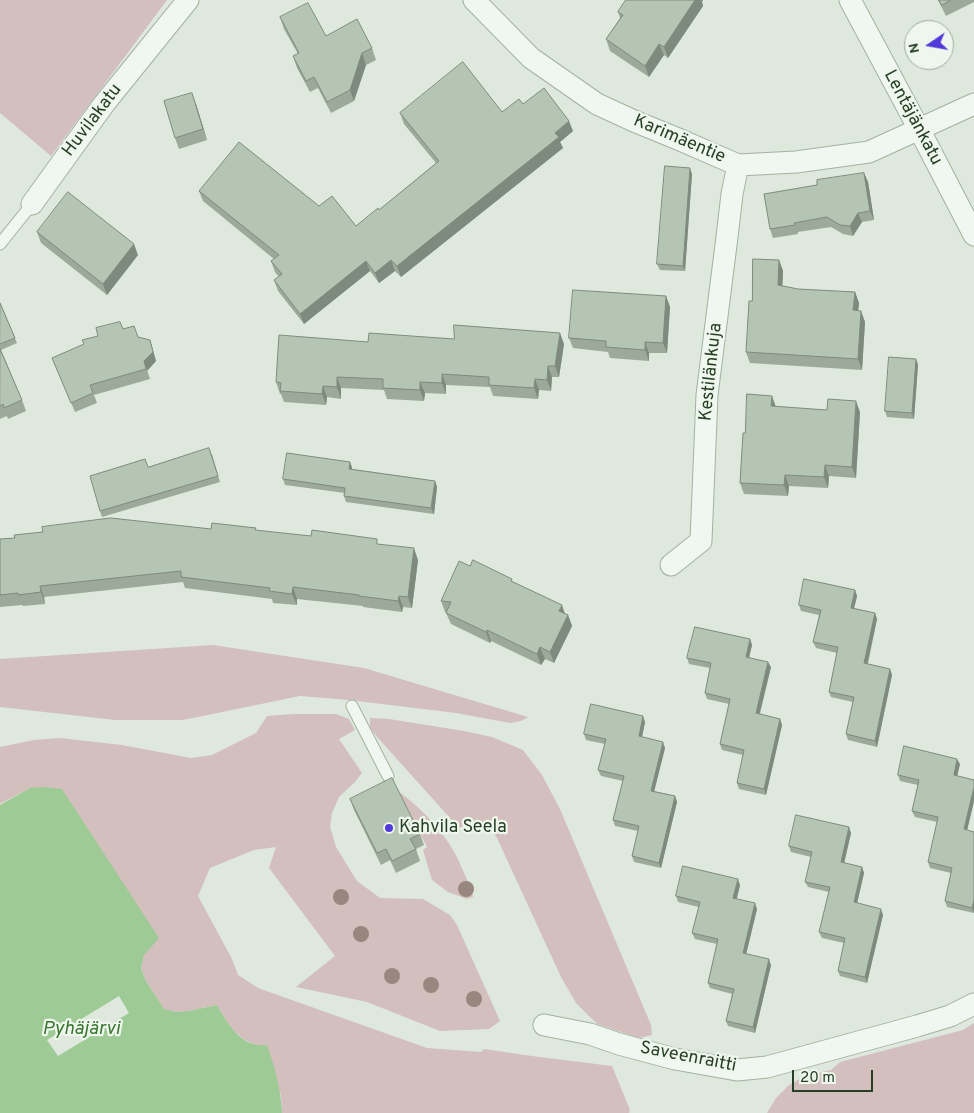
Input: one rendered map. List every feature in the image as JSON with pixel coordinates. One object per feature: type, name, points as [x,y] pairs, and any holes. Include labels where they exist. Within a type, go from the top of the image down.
[{"type":"street","name":"Huvilakatu","points":[[32,204],[104,104],[188,0]]},
{"type":"street","name":"Karimäentie","points":[[474,0],[530,58],[597,104],[738,165],[796,162],[869,152],[974,104]]},
{"type":"street","name":"Lentäjänkatu","points":[[850,0],[974,235]]},
{"type":"street","name":"Kestilänkuja","points":[[671,565],[701,541],[707,395],[732,194],[738,165]]},
{"type":"street","name":"Saveenraitti","points":[[544,1025],[590,1034],[675,1059],[737,1070],[767,1067],[917,1026],[950,1016],[974,1004]]},
{"type":"lane","name":"Huvilakatu","points":[[0,244],[32,204]]},
{"type":"lane","points":[[352,706],[388,776]]},
{"type":"shaded area","points":[[0,0],[167,0],[51,156],[0,113]]},
{"type":"shaded area","points":[[213,645],[364,668],[528,717],[521,721],[510,723],[456,713],[300,696],[183,720],[115,720],[0,707],[0,659]]},
{"type":"shaded area","points":[[336,714],[349,719],[355,730],[339,739],[362,773],[339,797],[332,813],[330,827],[336,847],[357,881],[380,898],[423,899],[450,915],[457,925],[500,1021],[489,1029],[440,1031],[367,1002],[296,987],[335,956],[269,868],[276,847],[254,850],[210,868],[198,896],[232,959],[238,975],[258,988],[427,1048],[481,1052],[484,1049],[612,1066],[630,1110],[629,1113],[282,1113],[281,1095],[258,1046],[243,1039],[230,1027],[217,1005],[188,1011],[164,1010],[146,981],[141,969],[144,955],[30,788],[0,804],[0,747],[34,740],[60,738],[122,745],[191,758],[212,755],[256,733],[267,716]]},
{"type":"shaded area","points":[[370,718],[389,719],[464,731],[492,737],[523,750],[542,775],[560,809],[651,1025],[652,1035],[639,1038],[597,1024],[576,1003],[561,977],[497,838],[489,827],[477,820],[459,828],[378,738],[370,728]]},
{"type":"shaded area","points":[[399,792],[433,823],[445,838],[459,862],[473,897],[467,899],[448,892],[432,880],[423,850],[427,847]]},
{"type":"shaded area","points":[[974,1023],[974,1113],[767,1113],[776,1098],[789,1085],[805,1076],[831,1070],[840,1062],[963,1030]]},
{"type":"water","name":"Pyhäjärvi","points":[[30,788],[62,789],[159,938],[144,955],[141,969],[146,981],[164,1009],[176,1012],[217,1005],[231,1027],[243,1039],[258,1045],[267,1045],[277,1079],[282,1113],[0,1113],[0,805]]},
{"type":"pier","points":[[119,996],[129,1013],[58,1056],[47,1040]]},
{"type":"building","points":[[626,0],[695,0],[664,47],[659,44],[645,66],[606,39],[623,15],[618,12]]},
{"type":"building","points":[[939,0],[951,0],[942,5]]},
{"type":"building","points":[[308,3],[326,36],[357,19],[372,48],[362,53],[350,90],[327,102],[314,77],[306,81],[293,56],[299,53],[280,17]]},
{"type":"building","points":[[463,62],[502,112],[519,99],[523,104],[544,88],[569,121],[555,133],[559,137],[397,266],[391,260],[375,273],[366,261],[300,314],[274,280],[282,274],[271,261],[279,255],[199,191],[239,142],[319,206],[332,196],[356,226],[378,208],[379,210],[439,161],[400,113]]},
{"type":"building","points":[[192,93],[203,129],[175,138],[164,101]]},
{"type":"building","points":[[665,166],[690,168],[683,266],[657,264]]},
{"type":"building","points":[[864,173],[870,211],[858,213],[850,226],[840,225],[827,217],[770,229],[764,194],[817,185],[817,180]]},
{"type":"building","points":[[68,192],[134,244],[103,284],[37,232]]},
{"type":"building","points":[[753,259],[779,260],[778,285],[798,289],[855,292],[853,310],[861,311],[858,359],[746,352],[749,301],[752,301]]},
{"type":"building","points":[[573,290],[666,296],[663,343],[645,342],[645,350],[606,347],[606,341],[569,338]]},
{"type":"building","points":[[0,303],[15,338],[0,344]]},
{"type":"building","points":[[120,322],[123,329],[134,326],[138,337],[150,340],[153,352],[144,361],[146,369],[90,385],[93,393],[71,403],[52,358],[84,344],[82,340],[98,336],[96,328]]},
{"type":"building","points":[[454,325],[560,333],[555,366],[548,366],[547,380],[535,379],[534,388],[489,385],[489,377],[442,374],[442,383],[420,382],[420,390],[383,388],[383,379],[337,377],[337,387],[323,386],[322,394],[280,391],[281,383],[276,382],[279,335],[368,342],[369,333],[454,339]]},
{"type":"building","points":[[0,349],[22,400],[4,408],[3,404],[0,406]]},
{"type":"building","points":[[889,357],[916,359],[912,413],[885,411]]},
{"type":"building","points":[[747,394],[772,396],[771,406],[827,410],[828,399],[856,401],[852,467],[825,465],[824,477],[785,475],[784,485],[740,483]]},
{"type":"building","points":[[209,448],[218,476],[100,511],[90,476],[145,459],[148,467]]},
{"type":"building","points":[[287,453],[350,462],[349,469],[435,481],[431,508],[344,496],[345,488],[283,479]]},
{"type":"building","points":[[111,518],[211,529],[212,523],[311,536],[312,530],[377,539],[377,544],[414,548],[408,597],[399,596],[398,601],[293,587],[292,594],[269,591],[270,588],[181,577],[181,571],[40,586],[41,592],[0,595],[0,539],[15,538],[14,535],[43,532],[42,527]]},
{"type":"building","points":[[473,560],[512,579],[511,581],[562,605],[559,611],[568,615],[550,652],[540,647],[537,654],[446,613],[451,602],[441,601],[459,561],[470,566]]},
{"type":"building","points":[[804,579],[855,590],[851,608],[875,613],[864,663],[890,669],[875,741],[846,734],[854,697],[829,692],[838,647],[813,642],[821,610],[799,605]]},
{"type":"building","points":[[695,627],[750,639],[746,657],[768,662],[756,713],[780,719],[764,789],[737,783],[744,750],[720,744],[730,699],[705,693],[711,663],[687,658]]},
{"type":"building","points":[[591,704],[643,716],[639,736],[663,742],[651,791],[675,796],[659,863],[632,856],[639,826],[613,820],[624,776],[598,770],[606,739],[584,734]]},
{"type":"building","points":[[904,746],[957,759],[954,775],[974,780],[964,829],[974,832],[974,900],[972,908],[945,901],[952,868],[928,862],[938,817],[912,811],[919,780],[898,775]]},
{"type":"building","name":"Kahvila Seela","points":[[392,778],[420,834],[410,839],[416,849],[392,861],[386,849],[377,853],[350,799]]},
{"type":"building","points":[[796,815],[849,827],[841,862],[862,867],[854,902],[881,909],[865,977],[838,971],[845,938],[819,932],[830,887],[805,882],[812,852],[789,846]]},
{"type":"building","points":[[683,866],[738,879],[733,898],[755,903],[743,953],[769,959],[753,1027],[726,1021],[734,989],[708,983],[718,939],[692,933],[700,902],[676,896]]},
{"type":"place","name":"Kahvila Seela","points":[[389,828]]}]
